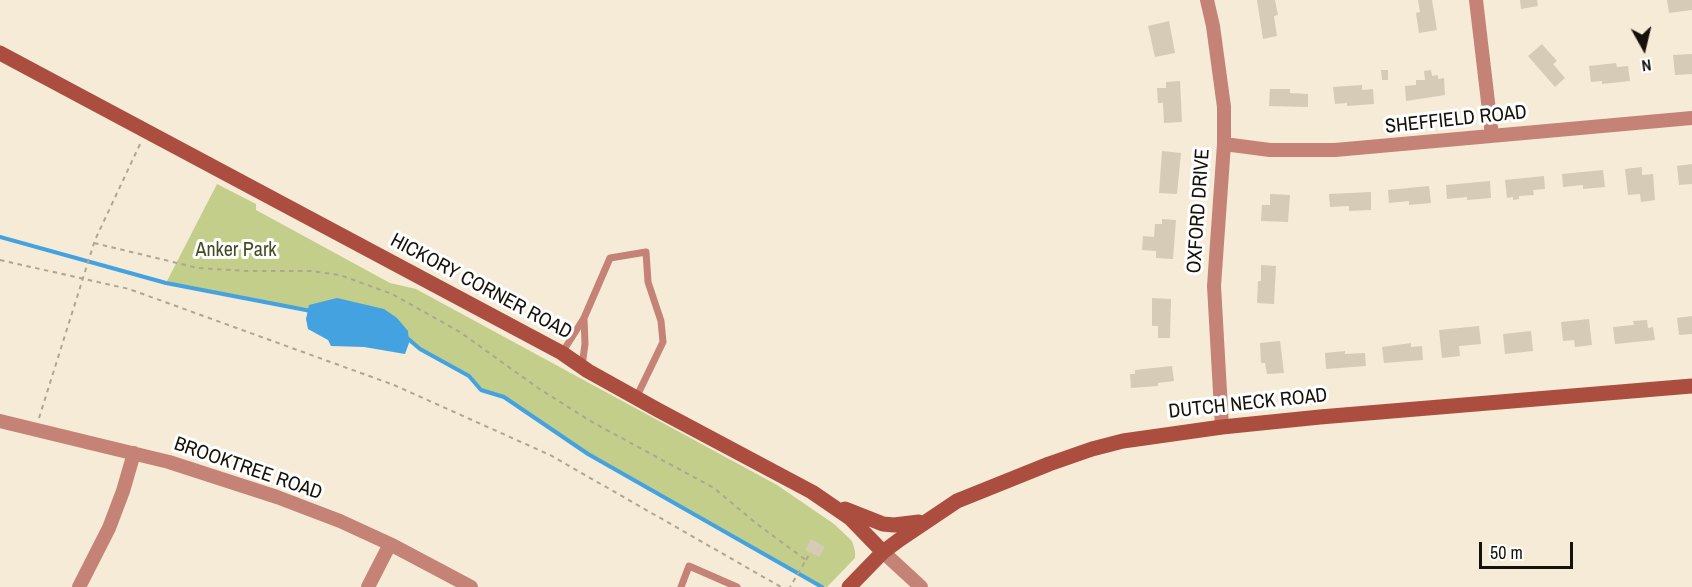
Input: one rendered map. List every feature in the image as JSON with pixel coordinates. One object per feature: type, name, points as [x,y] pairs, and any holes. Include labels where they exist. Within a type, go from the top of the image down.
[{"type":"street","name":"OXFORD DRIVE","points":[[1207,0],[1220,65],[1224,107],[1224,144],[1214,286],[1222,427]]},
{"type":"street","points":[[1476,0],[1492,136]]},
{"type":"street","name":"HICKORY CORNER ROAD","points":[[0,53],[562,353],[636,398],[830,502],[850,518],[921,587]]},
{"type":"street","name":"SHEFFIELD ROAD","points":[[1224,144],[1270,150],[1335,150],[1692,118]]},
{"type":"street","name":"DUTCH NECK ROAD","points":[[849,587],[883,552],[925,520],[957,501],[1092,449],[1142,437],[1320,417],[1692,386]]},
{"type":"street","name":"BROOKTREE ROAD","points":[[0,421],[134,453],[277,496],[390,544],[471,587]]},
{"type":"street","points":[[80,587],[110,528],[134,453]]},
{"type":"street","points":[[830,502],[883,524],[912,524],[925,520]]},
{"type":"street","points":[[368,587],[390,544]]},
{"type":"lane","points":[[562,353],[584,318],[610,258],[646,252],[648,282],[661,321],[663,342],[636,398]]},
{"type":"lane","points":[[582,366],[585,344],[584,318]]},
{"type":"lane","points":[[681,587],[689,566],[737,587]]},
{"type":"path","points":[[35,429],[91,251],[123,177],[146,132]]},
{"type":"path","points":[[94,243],[198,268],[311,271],[340,275],[392,294],[460,332],[538,388],[592,422],[714,488],[757,525],[806,560]]},
{"type":"path","points":[[0,260],[129,289],[394,386],[550,455],[781,587]]},
{"type":"path","points":[[790,586],[810,553]]},
{"type":"green space","name":"Anker Park","points":[[217,184],[256,204],[256,210],[390,283],[416,289],[777,485],[834,524],[852,541],[855,558],[827,587],[822,587],[588,454],[504,397],[481,390],[469,376],[420,349],[394,326],[166,283]]},
{"type":"water","points":[[337,298],[384,309],[397,318],[408,331],[409,343],[405,354],[364,347],[331,346],[328,340],[308,329],[306,319],[309,305]]},
{"type":"building","points":[[1257,0],[1275,0],[1278,15],[1274,16],[1277,36],[1263,39]]},
{"type":"building","points":[[1418,0],[1432,0],[1437,30],[1419,33],[1416,13],[1420,12]]},
{"type":"building","points":[[1520,0],[1537,0],[1538,6],[1521,9]]},
{"type":"building","points":[[1667,0],[1692,0],[1692,10],[1669,13]]},
{"type":"building","points":[[1169,21],[1175,53],[1155,57],[1148,26]]},
{"type":"building","points":[[1542,44],[1557,61],[1553,64],[1565,78],[1555,87],[1528,56]]},
{"type":"building","points":[[1692,54],[1692,74],[1675,75],[1673,55]]},
{"type":"building","points":[[1616,63],[1617,67],[1628,66],[1630,81],[1602,84],[1602,81],[1591,82],[1589,66]]},
{"type":"building","points":[[1381,70],[1388,70],[1388,80],[1382,80]]},
{"type":"building","points":[[1431,70],[1432,76],[1438,75],[1438,79],[1444,78],[1445,95],[1406,101],[1405,86],[1416,85],[1416,80],[1425,80],[1424,71]]},
{"type":"building","points":[[1180,81],[1182,122],[1164,123],[1163,103],[1158,103],[1157,88],[1166,88],[1166,82]]},
{"type":"building","points":[[1362,85],[1362,90],[1373,89],[1374,104],[1347,106],[1347,103],[1335,104],[1333,87]]},
{"type":"building","points":[[1270,89],[1290,89],[1290,93],[1308,94],[1308,107],[1269,106]]},
{"type":"building","points":[[1162,151],[1181,153],[1177,194],[1159,193]]},
{"type":"building","points":[[1692,164],[1692,184],[1679,185],[1677,166]]},
{"type":"building","points":[[1642,167],[1642,175],[1653,174],[1655,200],[1641,202],[1640,194],[1628,195],[1625,169]]},
{"type":"building","points":[[1603,170],[1605,187],[1583,189],[1583,185],[1563,187],[1562,174]]},
{"type":"building","points":[[1544,176],[1545,189],[1533,190],[1534,195],[1519,196],[1519,199],[1507,198],[1505,180]]},
{"type":"building","points":[[1490,181],[1491,198],[1447,199],[1446,185]]},
{"type":"building","points":[[1429,186],[1431,203],[1409,205],[1409,201],[1389,203],[1388,190]]},
{"type":"building","points":[[1371,192],[1371,210],[1349,211],[1349,206],[1330,207],[1329,194]]},
{"type":"building","points":[[1270,194],[1290,195],[1288,222],[1261,221],[1262,205],[1270,205]]},
{"type":"building","points":[[1162,219],[1176,220],[1173,259],[1156,258],[1156,251],[1142,250],[1143,236],[1154,237],[1155,224],[1162,224]]},
{"type":"building","points":[[1261,265],[1276,266],[1274,304],[1257,303]]},
{"type":"building","points":[[1152,298],[1171,299],[1170,338],[1158,338],[1158,326],[1152,326]]},
{"type":"building","points":[[1692,316],[1692,334],[1679,335],[1677,318]]},
{"type":"building","points":[[1589,319],[1592,345],[1575,347],[1574,340],[1563,341],[1561,322]]},
{"type":"building","points":[[1647,320],[1648,328],[1653,327],[1655,340],[1615,344],[1613,327],[1634,325],[1633,321]]},
{"type":"building","points":[[1479,326],[1481,344],[1459,346],[1460,356],[1442,358],[1439,330]]},
{"type":"building","points":[[1531,331],[1533,351],[1505,354],[1503,334]]},
{"type":"building","points":[[1280,341],[1284,373],[1267,374],[1265,363],[1261,363],[1260,343]]},
{"type":"building","points":[[1411,343],[1411,347],[1422,346],[1423,360],[1384,363],[1382,347]]},
{"type":"building","points":[[1345,351],[1345,354],[1365,353],[1366,366],[1326,369],[1325,353]]},
{"type":"building","points":[[1172,366],[1174,381],[1158,383],[1158,386],[1131,388],[1130,374],[1135,374],[1135,370]]},
{"type":"building","points":[[811,539],[825,547],[819,557],[805,550]]},
{"type":"waterway","points":[[0,237],[166,283],[311,311]]},
{"type":"waterway","points":[[406,337],[420,349],[469,376],[481,390],[504,397],[588,454],[822,587]]}]
